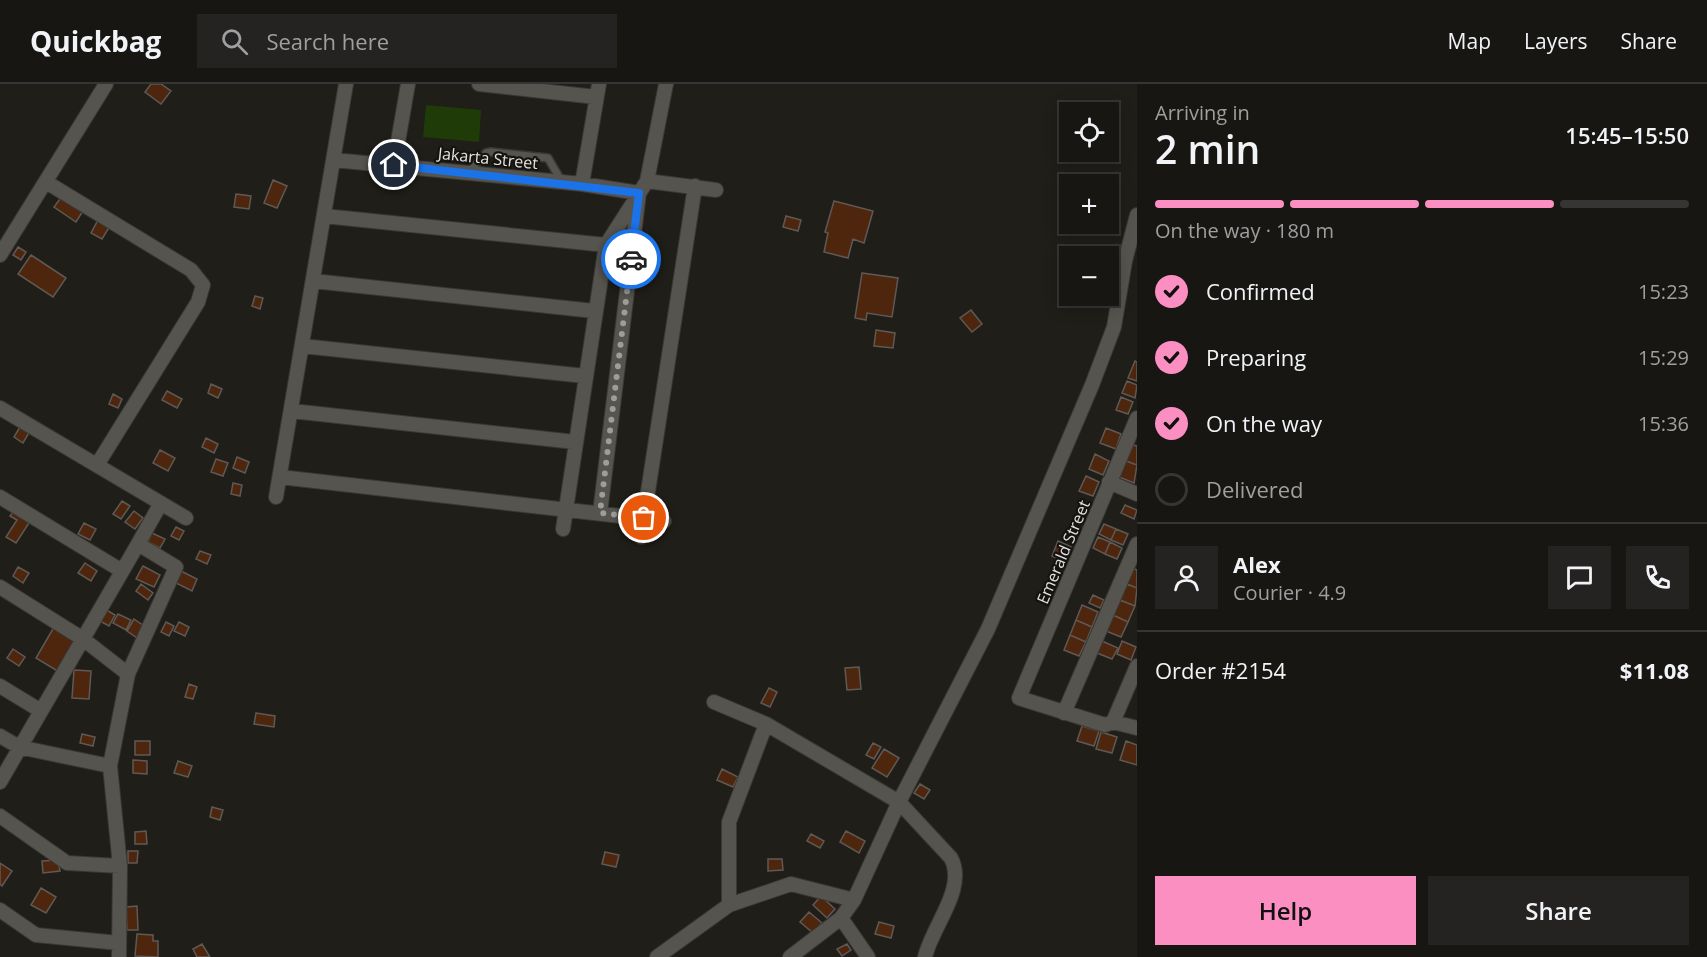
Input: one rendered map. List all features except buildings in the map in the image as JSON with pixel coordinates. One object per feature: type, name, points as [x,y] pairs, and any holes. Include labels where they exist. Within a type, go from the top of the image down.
[{"type":"street","points":[[0,255],[106,84]]},
{"type":"street","points":[[276,497],[346,84]]},
{"type":"street","points":[[394,165],[408,84]]},
{"type":"street","points":[[479,84],[597,90],[582,184]]},
{"type":"street","points":[[563,529],[594,310],[606,245],[647,181],[666,84]]},
{"type":"street","name":"Jakarta Street","points":[[334,160],[582,184],[639,193]]},
{"type":"street","points":[[647,181],[716,190]]},
{"type":"street","points":[[46,182],[191,270],[202,285],[198,302],[97,465]]},
{"type":"street","points":[[641,537],[694,186]]},
{"type":"street","points":[[600,513],[639,193]]},
{"type":"street","points":[[790,957],[841,918],[854,900],[899,802],[988,629],[1092,386],[1114,327],[1125,261],[1137,215]]},
{"type":"street","points":[[324,216],[606,245]]},
{"type":"street","points":[[313,281],[594,310]]},
{"type":"street","points":[[302,346],[585,376]]},
{"type":"street","points":[[0,408],[186,518]]},
{"type":"street","points":[[292,411],[575,442]]},
{"type":"street","name":"Emerald Street","points":[[1064,713],[1019,698],[1137,418]]},
{"type":"street","points":[[279,477],[664,521]]},
{"type":"street","points":[[1109,483],[1137,494]]},
{"type":"street","points":[[0,497],[122,571]]},
{"type":"street","points":[[0,782],[161,503]]},
{"type":"street","points":[[0,910],[36,935],[119,950],[120,866],[110,766],[128,674],[176,567],[138,544]]},
{"type":"street","points":[[1137,544],[1064,713],[1105,725],[1113,722],[1137,728]]},
{"type":"street","points":[[0,587],[83,639],[128,674]]},
{"type":"street","points":[[1113,722],[1137,666]]},
{"type":"street","points":[[0,686],[41,711]]},
{"type":"street","points":[[714,702],[766,724],[899,802],[951,858],[956,867],[956,882],[928,944],[925,957]]},
{"type":"street","points":[[729,905],[729,822],[766,724]]},
{"type":"street","points":[[0,736],[19,747],[110,766]]},
{"type":"street","points":[[0,816],[67,863],[120,866]]},
{"type":"street","points":[[657,957],[729,905],[791,884],[854,900]]},
{"type":"street","points":[[841,918],[868,957]]},
{"type":"lane","points":[[468,173],[486,153],[491,152],[548,158],[562,182]]},
{"type":"green space","points":[[426,105],[481,110],[479,142],[423,137]]},
{"type":"way so far","points":[[631,259],[600,513],[644,518]]},
{"type":"route","points":[[394,165],[582,184],[639,193],[631,259]]}]
